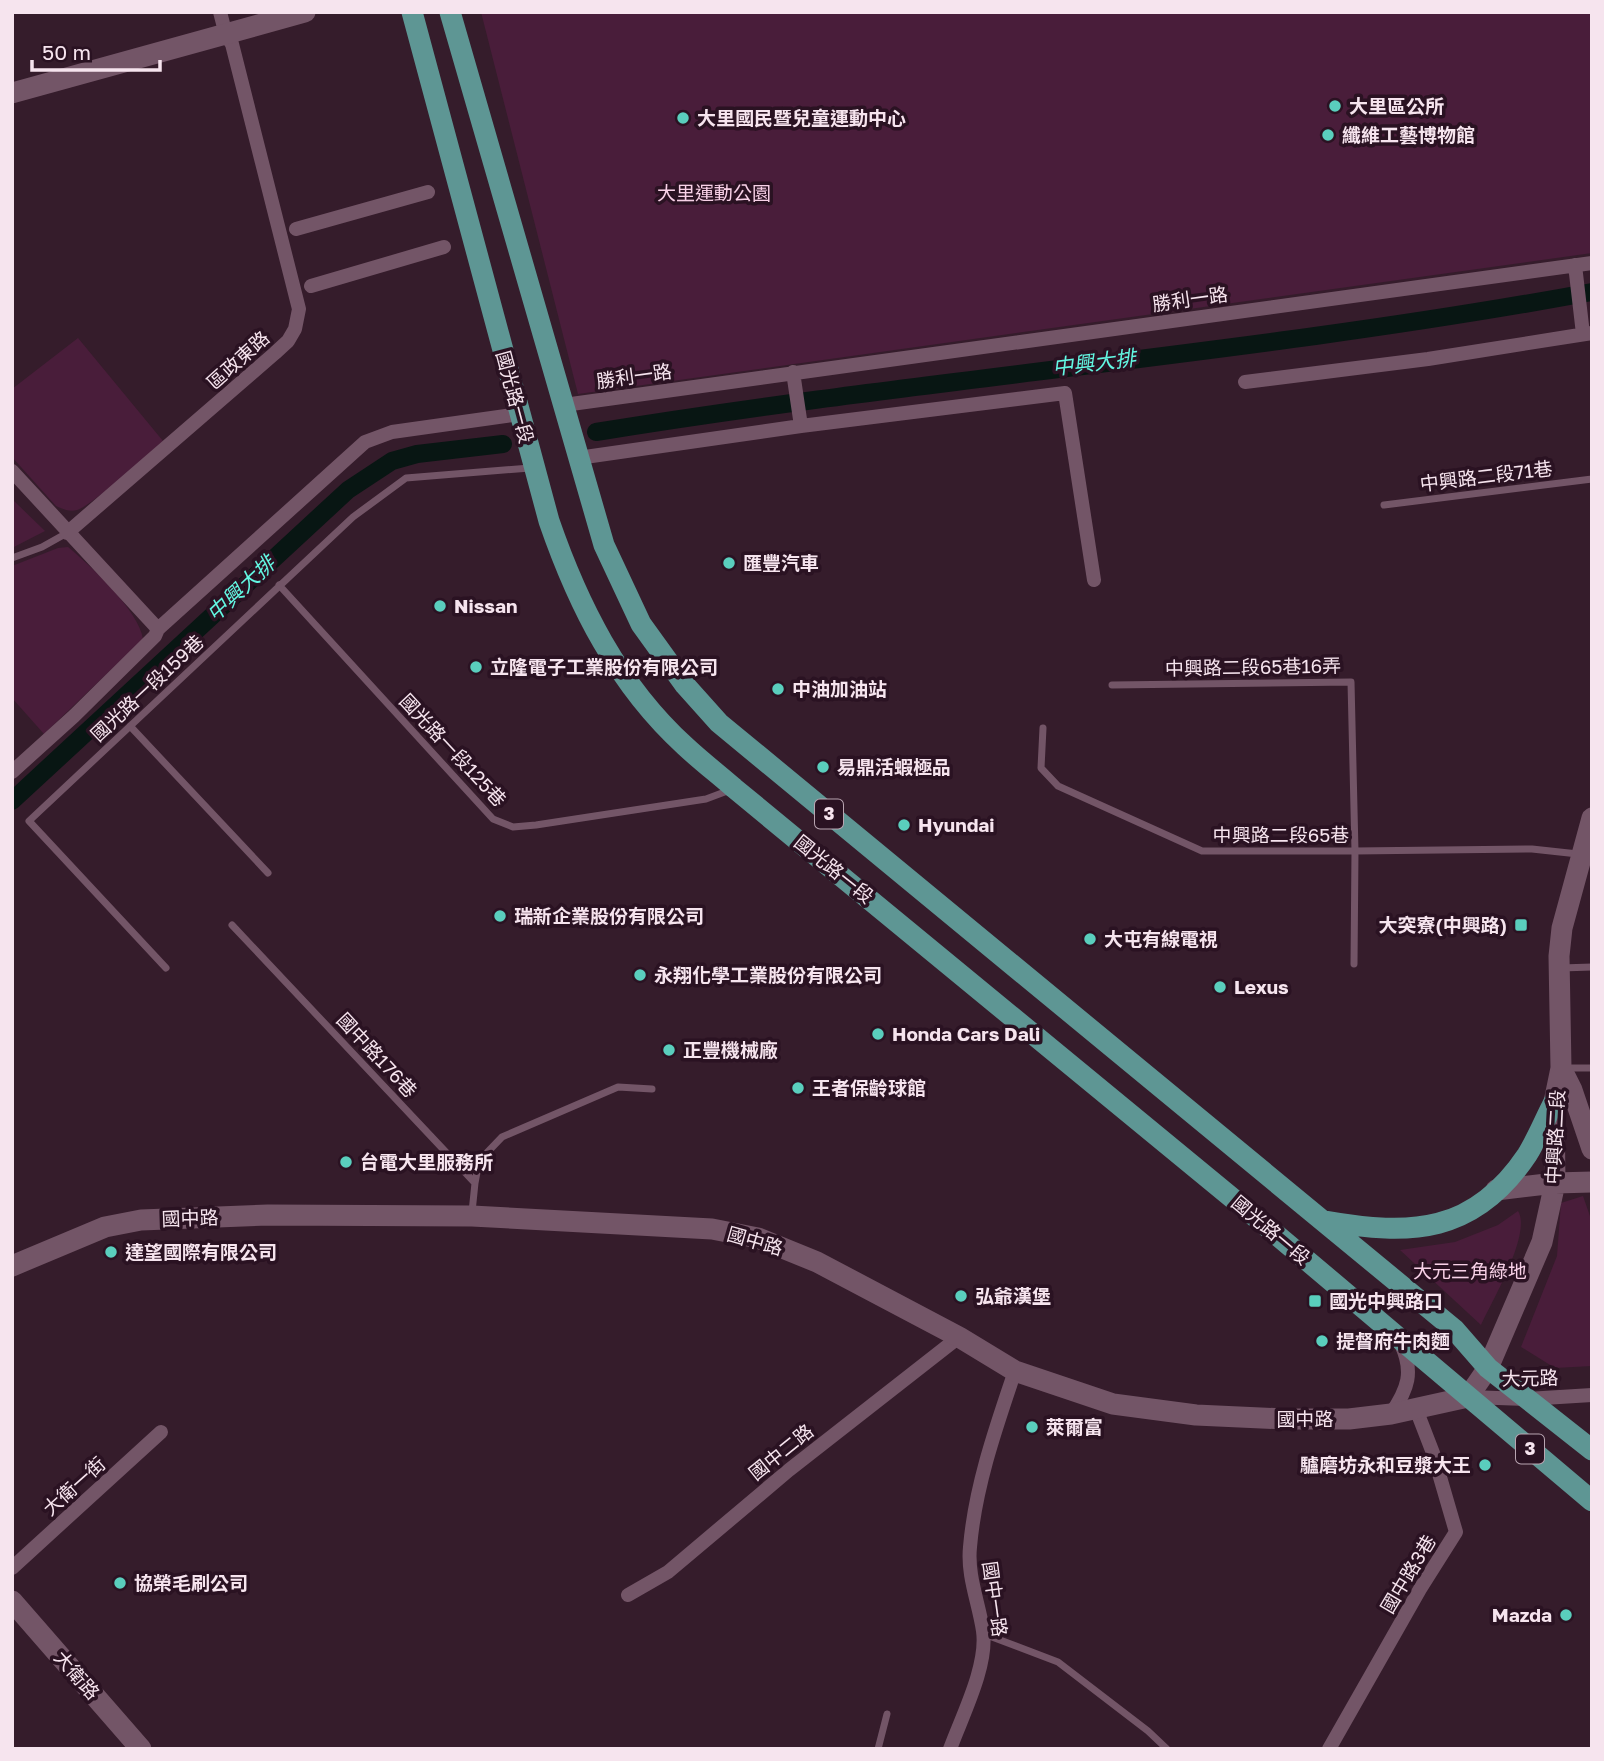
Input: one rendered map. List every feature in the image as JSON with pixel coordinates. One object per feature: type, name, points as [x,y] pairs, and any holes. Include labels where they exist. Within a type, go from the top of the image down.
[{"type":"main road","name":"國光路一段","points":[[412,12],[534,468],[563,561],[600,639],[647,706],[683,745],[734,788],[1254,1216],[1592,1500]]},
{"type":"main road","name":"國光路一段","points":[[450,12],[604,545],[626,596],[663,656],[719,723],[1454,1329],[1488,1368],[1592,1450]]},
{"type":"main road","points":[[1322,1221],[1355,1227],[1405,1230],[1451,1221],[1478,1206],[1496,1190],[1527,1154],[1554,1102]]},
{"type":"street","name":"區政東路","points":[[67,533],[275,354],[295,329],[299,309],[232,44],[226,34],[220,12]]},
{"type":"street","points":[[12,93],[305,12]]},
{"type":"street","points":[[296,229],[428,192]]},
{"type":"street","points":[[311,286],[444,247]]},
{"type":"street","name":"勝利一路","points":[[564,405],[1592,263]]},
{"type":"street","points":[[1245,382],[1428,359],[1588,333],[1575,265]]},
{"type":"street","points":[[793,372],[801,426]]},
{"type":"street","points":[[578,458],[801,426],[1065,393],[1094,580]]},
{"type":"street","points":[[12,772],[74,716],[155,636],[158,629],[365,442],[405,430],[520,414]]},
{"type":"street","points":[[12,471],[158,629]]},
{"type":"street","name":"中興路二段","points":[[1468,1397],[1488,1368],[1542,1242],[1555,1183],[1554,1102],[1561,1068],[1558,968],[1562,928],[1592,818]]},
{"type":"street","name":"中興路二段","points":[[1561,1068],[1572,1090],[1592,1149]]},
{"type":"street","points":[[1496,1190],[1592,1182]]},
{"type":"street","name":"國中路","points":[[12,1266],[105,1227],[141,1220],[268,1215],[472,1216],[712,1228],[758,1238],[817,1262],[959,1337],[1015,1371],[1113,1404],[1158,1412],[1285,1419],[1349,1419],[1391,1414],[1468,1397]]},
{"type":"street","name":"國中二路","points":[[628,1595],[668,1572],[789,1470],[959,1337]]},
{"type":"street","points":[[1391,1414],[1402,1397],[1408,1376],[1408,1360],[1399,1340]]},
{"type":"street","name":"國中一路","points":[[950,1749],[981,1663],[984,1634],[970,1576],[970,1548],[980,1490],[1015,1371]]},
{"type":"street","name":"大元路","points":[[1468,1397],[1527,1399],[1592,1395]]},
{"type":"street","name":"國中路3巷","points":[[1328,1749],[1456,1532],[1433,1453],[1416,1409]]},
{"type":"street","name":"大衛一街","points":[[12,1568],[161,1433]]},
{"type":"street","name":"大衛路","points":[[12,1601],[141,1749]]},
{"type":"lane","name":"國光路一段159巷","points":[[166,968],[29,821],[353,517],[406,478],[534,468]]},
{"type":"lane","name":"中興路二段71巷","points":[[1384,505],[1592,479]]},
{"type":"lane","points":[[12,558],[43,547],[67,533]]},
{"type":"lane","name":"國光路一段125巷","points":[[279,585],[493,819],[513,827],[536,825],[706,799],[734,788]]},
{"type":"lane","name":"中興路二段65巷16弄","points":[[1111,685],[1351,682],[1355,852]]},
{"type":"lane","points":[[130,726],[268,873]]},
{"type":"lane","name":"中興路二段65巷","points":[[1043,728],[1041,768],[1058,786],[1202,851],[1532,849],[1582,854]]},
{"type":"lane","points":[[1354,964],[1355,852]]},
{"type":"lane","name":"國中路176巷","points":[[232,925],[475,1183]]},
{"type":"lane","points":[[1558,968],[1592,967]]},
{"type":"lane","points":[[1561,1068],[1592,1068]]},
{"type":"lane","points":[[472,1216],[479,1161],[502,1137],[618,1087],[652,1089]]},
{"type":"lane","points":[[984,1634],[1058,1662],[1148,1731],[1167,1749]]},
{"type":"lane","points":[[878,1749],[887,1714]]},
{"type":"green space","name":"大里運動公園","points":[[481,12],[1592,12],[1592,253],[578,394]]},
{"type":"green space","points":[[78,338],[163,441],[95,500],[71,511],[56,506],[12,457],[12,389]]},
{"type":"green space","points":[[12,499],[45,531],[12,548]]},
{"type":"green space","points":[[68,547],[101,577],[124,603],[140,628],[143,639],[44,734],[12,698],[12,566],[58,548]]},
{"type":"green space","name":"大元三角綠地","points":[[1583,1196],[1592,1222],[1592,1366],[1555,1368],[1521,1347],[1557,1256],[1561,1203]]},
{"type":"green space","name":"大元三角綠地","points":[[1518,1211],[1521,1221],[1520,1235],[1481,1325],[1400,1250],[1455,1242],[1498,1225]]},
{"type":"waterway","name":"中興大排","points":[[596,432],[845,396],[1344,332],[1592,292]]},
{"type":"waterway","name":"中興大排","points":[[12,801],[348,490],[392,461],[417,454],[503,444]]},
{"type":"place","name":"大里區公所","points":[[1335,106]]},
{"type":"place","name":"大里國民暨兒童運動中心","points":[[683,118]]},
{"type":"place","name":"纖維工藝博物館","points":[[1328,135]]},
{"type":"place","name":"匯豐汽車","points":[[729,563]]},
{"type":"place","name":"Nissan","points":[[440,606]]},
{"type":"place","name":"立隆電子工業股份有限公司","points":[[476,667]]},
{"type":"place","name":"中油加油站","points":[[778,689]]},
{"type":"place","name":"易鼎活蝦極品","points":[[823,767]]},
{"type":"place","name":"Hyundai","points":[[904,825]]},
{"type":"place","name":"瑞新企業股份有限公司","points":[[500,916]]},
{"type":"place","name":"大突寮(中興路)","points":[[1521,925]]},
{"type":"place","name":"大屯有線電視","points":[[1090,939]]},
{"type":"place","name":"永翔化學工業股份有限公司","points":[[640,975]]},
{"type":"place","name":"Lexus","points":[[1220,987]]},
{"type":"place","name":"Honda Cars Dali","points":[[878,1034]]},
{"type":"place","name":"正豐機械廠","points":[[669,1050]]},
{"type":"place","name":"王者保齡球館","points":[[798,1088]]},
{"type":"place","name":"台電大里服務所","points":[[346,1162]]},
{"type":"place","name":"達望國際有限公司","points":[[111,1252]]},
{"type":"place","name":"弘爺漢堡","points":[[961,1296]]},
{"type":"place","name":"國光中興路口","points":[[1315,1301]]},
{"type":"place","name":"提督府牛肉麵","points":[[1322,1341]]},
{"type":"place","name":"萊爾富","points":[[1032,1427]]},
{"type":"place","name":"驢磨坊永和豆漿大王","points":[[1485,1465]]},
{"type":"place","name":"協榮毛刷公司","points":[[120,1583]]},
{"type":"place","name":"Mazda","points":[[1566,1615]]}]
